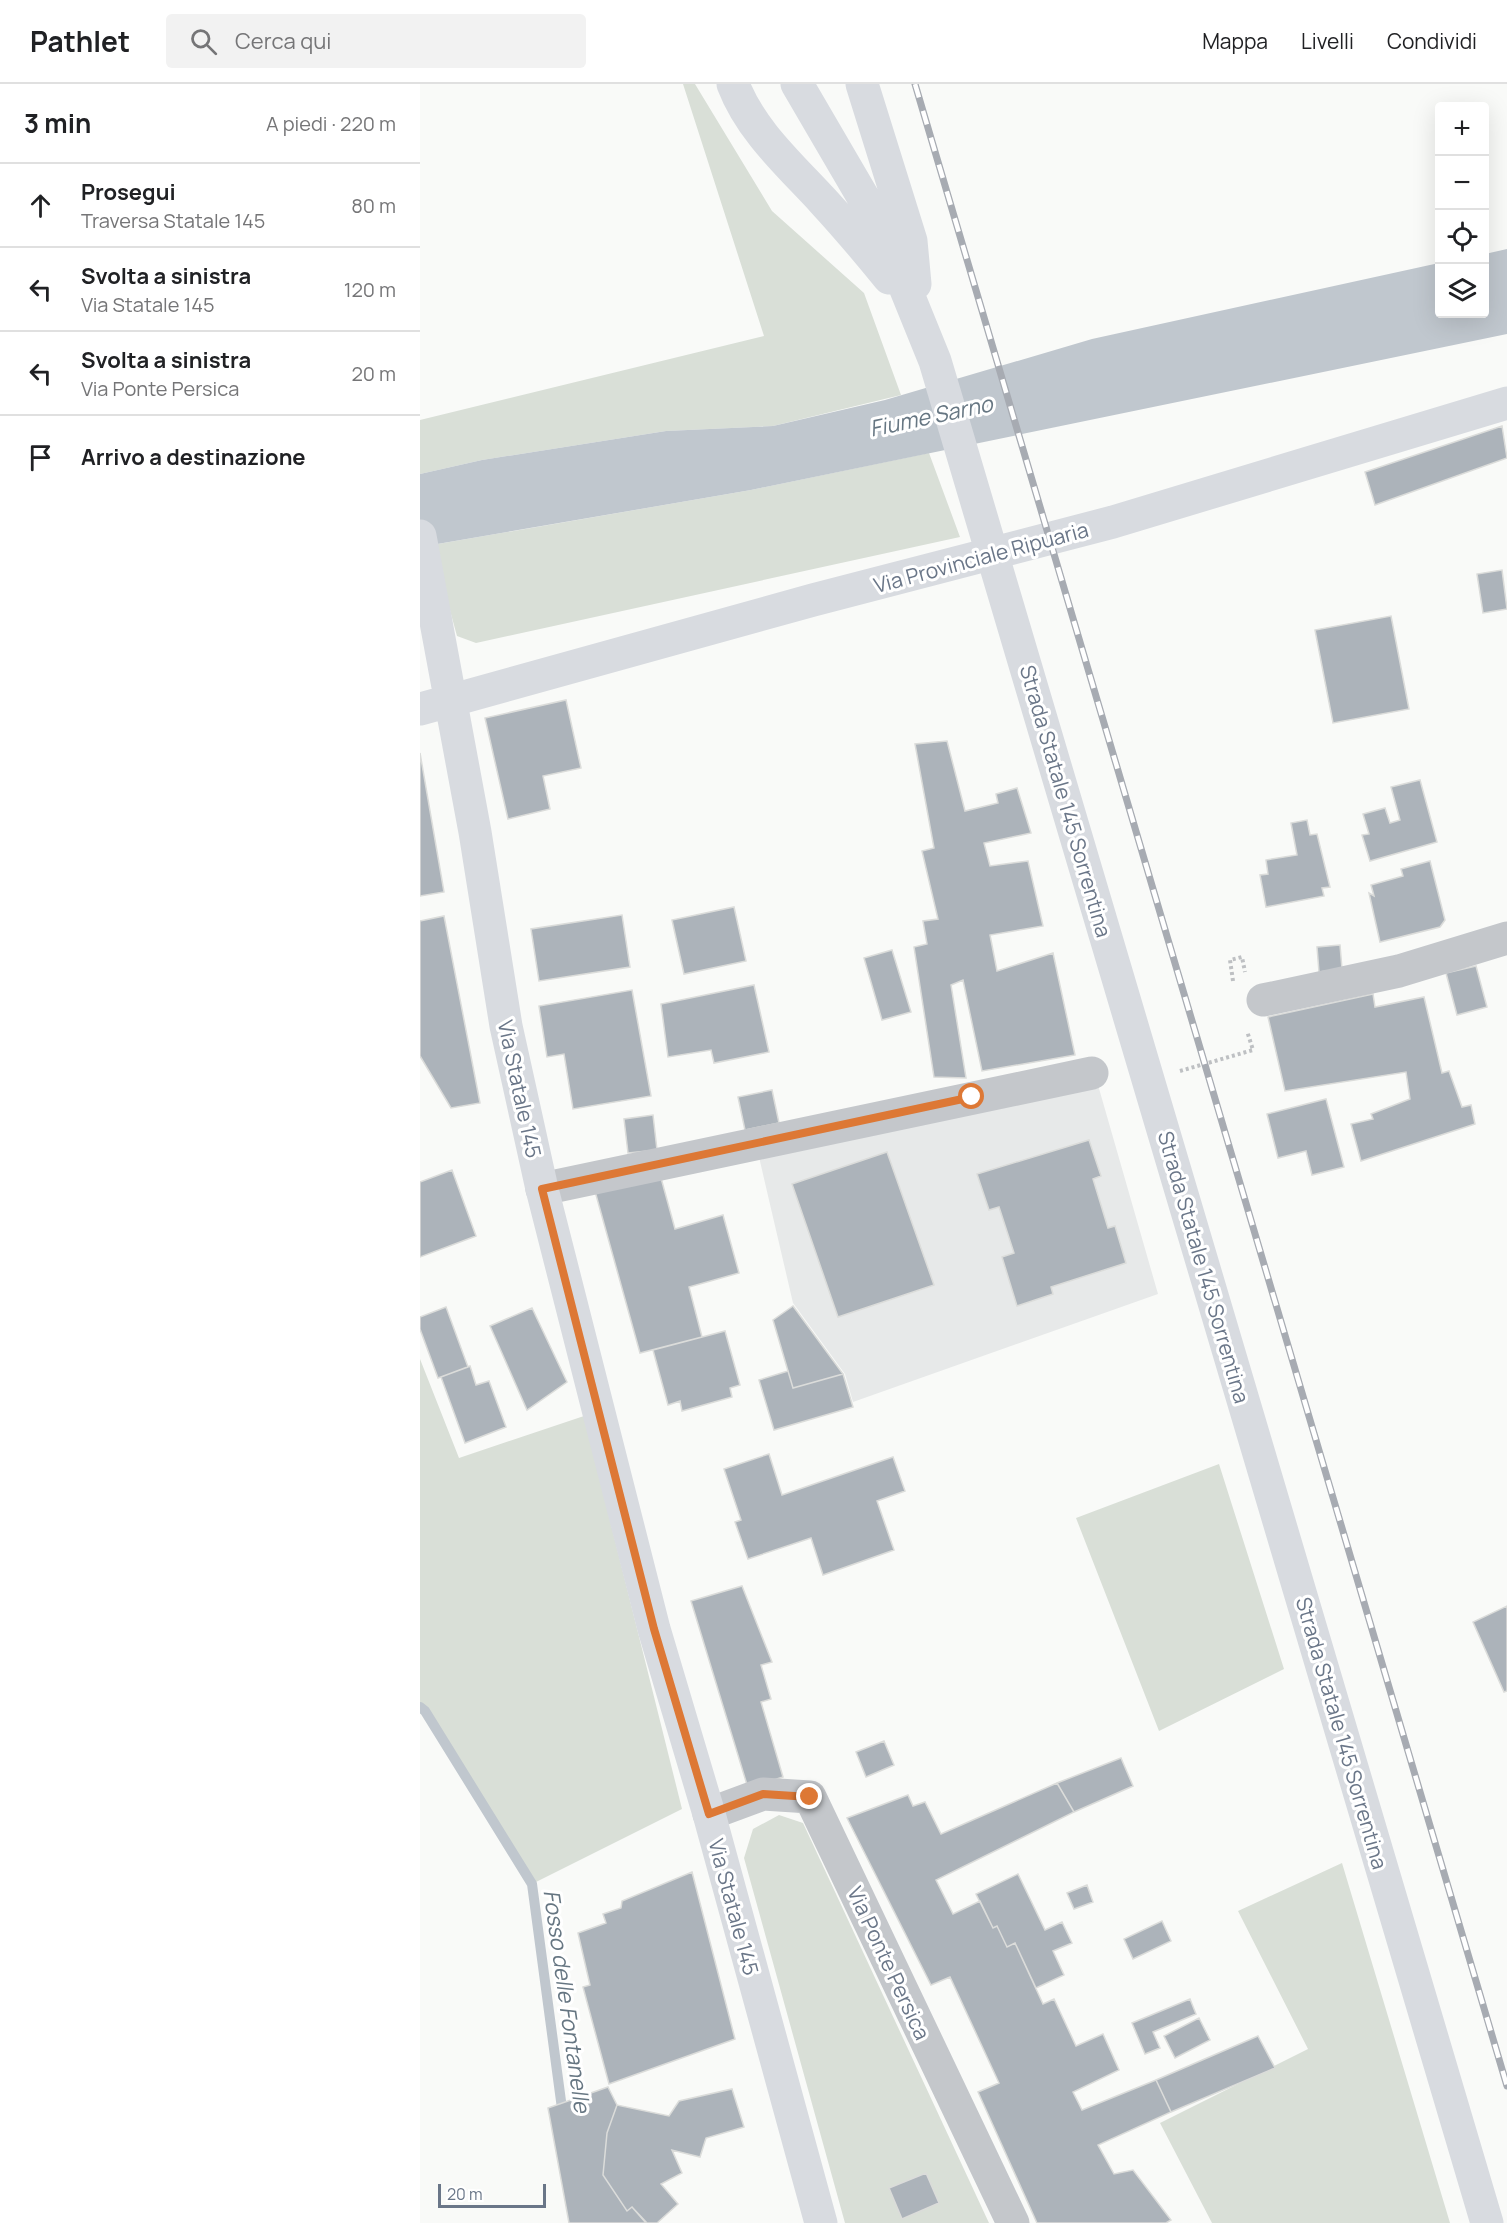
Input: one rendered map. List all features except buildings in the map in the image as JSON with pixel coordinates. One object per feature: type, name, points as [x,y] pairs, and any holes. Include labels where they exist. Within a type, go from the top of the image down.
[{"type":"main road","points":[[733,84],[749,115],[769,143],[851,231],[916,313]]},
{"type":"main road","points":[[797,84],[863,198],[890,250],[916,313]]},
{"type":"main road","points":[[862,84],[911,241],[916,313]]},
{"type":"main road","name":"Strada Statale 145 Sorrentina","points":[[916,313],[972,481],[1487,2223]]},
{"type":"main road","name":"Via Provinciale Ripuaria","points":[[420,709],[813,600],[1113,522],[1507,403]]},
{"type":"main road","name":"Via Statale 145","points":[[420,536],[476,832],[506,1026],[542,1189],[654,1629],[709,1814],[821,2223]]},
{"type":"street","points":[[1263,1000],[1399,971],[1507,938]]},
{"type":"street","points":[[542,1189],[1092,1073]]},
{"type":"street","name":"Via Ponte Persica","points":[[709,1814],[763,1794],[810,1797],[1013,2223]]},
{"type":"shaded area","points":[[683,84],[695,84],[772,211],[864,293],[901,395],[773,426],[666,431],[482,460],[420,474],[420,420],[764,336]]},
{"type":"shaded area","points":[[929,453],[960,537],[476,643],[457,636],[432,545],[751,490]]},
{"type":"shaded area","points":[[1098,1085],[1158,1294],[853,1402],[845,1374],[793,1303],[759,1157]]},
{"type":"shaded area","points":[[420,1359],[459,1458],[584,1416],[682,1809],[532,1884],[425,1711],[420,1707]]},
{"type":"shaded area","points":[[1219,1464],[1284,1669],[1159,1731],[1076,1518]]},
{"type":"shaded area","points":[[779,1815],[803,1823],[989,2223],[845,2223],[744,1858],[753,1829]]},
{"type":"shaded area","points":[[1342,1863],[1450,2223],[1212,2223],[1160,2123],[1308,2049],[1238,1911]]},
{"type":"water","name":"Fiume Sarno","points":[[1507,249],[1507,334],[751,490],[420,547],[420,474],[482,460],[666,431],[773,426],[885,400],[1092,339],[1435,264],[1435,318],[1489,318],[1489,253]]},
{"type":"waterway","name":"Fosso delle Fontanelle","points":[[420,1707],[425,1711],[532,1884],[563,2116]]},
{"type":"railway","points":[[915,84],[1507,2086]]},
{"type":"route","points":[[810,1797],[763,1794],[709,1814],[654,1629],[542,1189],[972,1097]]}]
